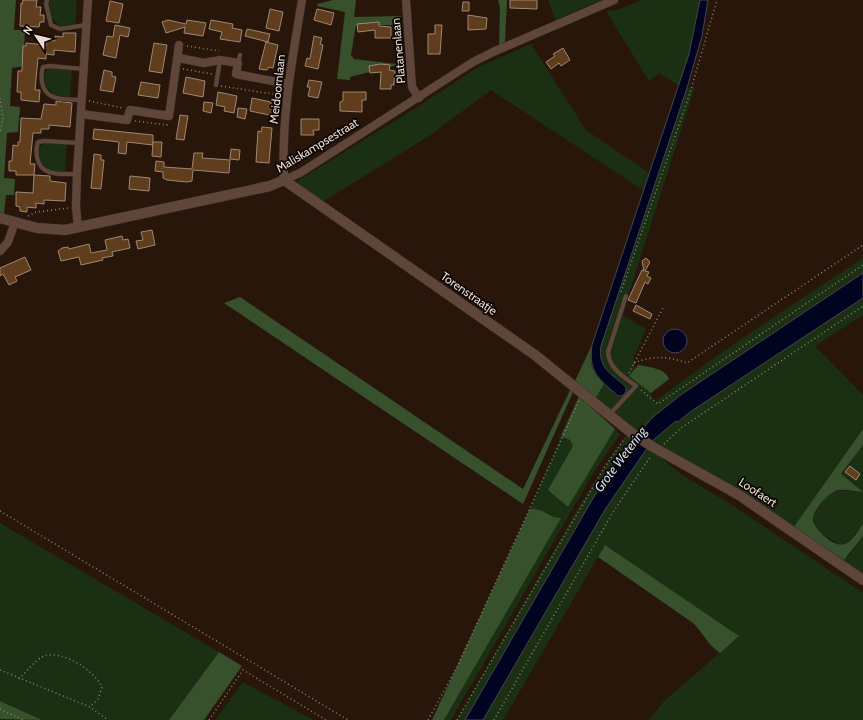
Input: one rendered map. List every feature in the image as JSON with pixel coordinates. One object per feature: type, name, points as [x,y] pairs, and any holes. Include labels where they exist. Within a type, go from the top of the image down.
[{"type":"street","points":[[78,228],[76,207],[77,174],[88,0]]},
{"type":"street","name":"Meidoornlaan","points":[[284,180],[283,161],[288,84],[302,0]]},
{"type":"street","name":"Platanenlaan","points":[[406,0],[412,87],[419,98]]},
{"type":"street","name":"Maliskampsestraat","points":[[0,218],[51,230],[78,228],[270,186],[300,173],[419,98],[446,79],[493,52],[614,0]]},
{"type":"street","points":[[81,114],[127,120],[130,110],[169,116],[177,68],[179,45]]},
{"type":"street","points":[[178,58],[204,62],[220,60],[238,64],[236,74],[288,84]]},
{"type":"street","name":"Torenstraatje","points":[[284,180],[535,355],[632,433]]},
{"type":"street","points":[[0,251],[8,242],[15,222]]},
{"type":"street","name":"Loofaert","points":[[632,433],[655,448],[739,495],[863,580]]},
{"type":"lane","points":[[47,0],[46,4],[51,25],[60,28],[87,25]]},
{"type":"lane","points":[[238,64],[240,55]]},
{"type":"lane","points":[[216,85],[220,60]]},
{"type":"lane","points":[[82,100],[54,98],[46,94],[43,87],[41,72],[43,67],[50,66],[84,68]]},
{"type":"lane","points":[[77,174],[49,173],[41,169],[38,162],[36,147],[38,142],[45,140],[79,144]]},
{"type":"lane","points":[[608,415],[636,386],[611,366],[608,352],[626,296]]},
{"type":"path","points":[[620,294],[689,96],[717,0]]},
{"type":"path","points":[[179,45],[225,52]]},
{"type":"path","points":[[177,68],[218,75]]},
{"type":"path","points":[[216,85],[287,97]]},
{"type":"path","points":[[0,98],[3,118],[0,132]]},
{"type":"path","points":[[82,100],[130,110]]},
{"type":"path","points":[[15,222],[36,212],[76,207]]},
{"type":"path","points":[[634,363],[645,358],[666,356],[687,363],[863,245]]},
{"type":"path","points":[[636,386],[658,404],[863,265]]},
{"type":"path","points":[[626,379],[664,306]]},
{"type":"path","points":[[494,720],[613,512],[655,448],[681,428],[863,306]]},
{"type":"path","points":[[428,720],[457,667],[582,394]]},
{"type":"path","points":[[457,720],[604,468],[632,433]]},
{"type":"path","points":[[0,511],[348,720]]},
{"type":"path","points":[[19,679],[42,657],[56,655],[75,662],[92,672],[102,687],[98,699],[90,707]]},
{"type":"path","points":[[0,670],[90,707],[108,720]]},
{"type":"path","points":[[209,720],[243,670],[326,720]]},
{"type":"path","points":[[0,709],[23,720]]},
{"type":"green space","points":[[0,0],[16,0],[14,30],[25,30],[23,66],[12,68],[10,106],[20,107],[18,132],[7,133],[4,178],[15,179],[14,195],[6,195],[4,215],[0,214]]},
{"type":"green space","points":[[51,0],[77,0],[75,24],[60,26],[51,17],[48,3]]},
{"type":"green space","points":[[333,0],[356,0],[354,17],[401,16],[401,25],[356,25],[351,55],[354,59],[397,65],[350,77],[350,80],[337,79],[345,12],[317,6],[317,4]]},
{"type":"green space","points":[[498,0],[507,0],[505,42],[499,45],[500,8]]},
{"type":"green space","points":[[548,0],[602,0],[555,20]]},
{"type":"green space","points":[[642,0],[700,0],[689,54],[679,86],[659,73],[649,81],[606,11],[617,10]]},
{"type":"green space","points":[[531,44],[586,130],[649,173],[643,190],[491,90],[429,136],[321,203],[297,185],[299,180],[419,106],[478,67]]},
{"type":"green space","points":[[50,67],[72,69],[70,97],[55,96],[45,85],[44,73]]},
{"type":"green space","points":[[695,87],[622,315],[646,329],[633,359],[635,367],[630,376],[651,393],[653,403],[730,347],[863,258],[863,273],[682,394],[653,417],[638,434],[594,401],[604,384],[618,396],[626,387],[607,370],[602,360],[601,346],[687,88]]},
{"type":"green space","points":[[46,142],[67,144],[65,172],[50,171],[40,161],[39,148]]},
{"type":"green space","points":[[240,297],[523,489],[571,388],[574,390],[523,504],[224,303]]},
{"type":"green space","points":[[863,298],[863,315],[815,346],[863,395],[863,429],[793,528],[652,441],[676,420],[679,422],[690,412]]},
{"type":"green space","points":[[592,345],[592,366],[596,375],[604,384],[594,401],[574,383]]},
{"type":"green space","points":[[638,365],[660,370],[667,375],[669,379],[651,393],[629,376]]},
{"type":"green space","points":[[579,396],[615,429],[568,507],[548,490],[573,446],[570,440],[561,436]]},
{"type":"green space","points":[[615,429],[620,434],[592,475],[451,720],[444,720],[560,519],[543,511],[530,509],[561,436],[570,440],[574,444],[570,454],[561,501],[568,507]]},
{"type":"green space","points":[[863,429],[863,445],[841,474],[863,492],[841,490],[834,491],[822,502],[813,516],[814,524],[817,529],[831,541],[841,545],[851,540],[856,535],[863,523],[863,536],[844,560],[793,528]]},
{"type":"green space","points":[[626,436],[633,440],[622,453],[592,500],[465,720],[457,720],[576,512],[602,470]]},
{"type":"green space","points":[[863,445],[863,523],[850,540],[845,544],[839,544],[820,533],[813,517],[825,498],[832,492],[839,490],[862,492],[841,475]]},
{"type":"green space","points":[[646,449],[660,457],[682,475],[732,505],[863,593],[863,720],[649,720],[664,701],[739,636],[605,545],[503,720],[483,720],[606,508]]},
{"type":"green space","points":[[530,509],[543,511],[552,516],[561,518],[444,720],[432,720]]},
{"type":"green space","points":[[0,523],[219,652],[169,720],[42,720],[0,701]]},
{"type":"green space","points":[[863,536],[863,575],[840,560],[847,558]]},
{"type":"green space","points":[[605,545],[739,636],[720,653],[712,646],[693,623],[598,557]]},
{"type":"green space","points":[[219,652],[242,666],[204,720],[169,720]]},
{"type":"green space","points":[[243,682],[313,720],[215,720]]},
{"type":"green space","points":[[0,701],[42,720],[0,719]]},
{"type":"water","points":[[700,0],[708,0],[702,36],[687,88],[601,346],[602,360],[607,370],[626,387],[626,392],[622,396],[618,396],[600,380],[593,369],[591,354],[592,345],[689,54]]},
{"type":"water","name":"Grote Wetering","points":[[863,273],[863,298],[690,412],[678,422],[676,421],[652,441],[606,508],[483,720],[465,720],[592,500],[622,453],[653,417],[682,394]]},
{"type":"water","points":[[675,329],[684,332],[687,341],[684,350],[675,353],[666,350],[663,341],[666,332]]},
{"type":"building","points":[[23,0],[37,0],[36,7],[41,7],[40,15],[44,15],[44,22],[40,22],[39,27],[20,26],[21,3],[22,4]]},
{"type":"building","points":[[510,0],[537,0],[537,9],[510,8]]},
{"type":"building","points":[[110,1],[123,4],[119,23],[106,21]]},
{"type":"building","points":[[463,2],[469,2],[469,11],[462,11]]},
{"type":"building","points":[[270,9],[283,12],[279,31],[266,28]]},
{"type":"building","points":[[317,9],[334,13],[331,25],[314,20]]},
{"type":"building","points":[[468,15],[487,18],[486,29],[468,30]]},
{"type":"building","points":[[168,20],[186,24],[187,20],[206,23],[203,36],[184,33],[185,27],[166,33],[162,22]]},
{"type":"building","points":[[211,20],[233,24],[232,28],[242,30],[240,42],[220,39],[222,32],[209,29]]},
{"type":"building","points":[[379,22],[379,26],[391,27],[391,38],[375,38],[375,30],[358,32],[357,24]]},
{"type":"building","points":[[115,25],[130,28],[128,37],[120,35],[116,58],[103,55],[107,36],[113,37]]},
{"type":"building","points":[[435,25],[442,25],[440,54],[428,54],[428,34],[435,34]]},
{"type":"building","points":[[247,29],[270,34],[268,42],[245,36]]},
{"type":"building","points":[[63,33],[76,33],[75,52],[54,50],[54,55],[46,54],[46,59],[38,58],[35,90],[40,90],[39,102],[21,100],[21,92],[17,92],[18,71],[22,71],[23,46],[26,46],[26,43],[46,45],[46,40],[55,41],[55,36],[63,37]]},
{"type":"building","points":[[314,36],[322,38],[320,44],[323,45],[318,69],[305,66],[307,58],[310,59]]},
{"type":"building","points":[[266,42],[278,45],[273,68],[269,67],[267,70],[259,69]]},
{"type":"building","points":[[154,43],[167,45],[162,73],[149,71]]},
{"type":"building","points":[[563,48],[570,60],[561,66],[559,63],[551,69],[546,62],[555,56],[553,54]]},
{"type":"building","points":[[381,64],[390,65],[389,70],[395,71],[394,85],[391,85],[391,89],[380,89],[381,72],[370,73],[369,66]]},
{"type":"building","points":[[104,70],[112,72],[112,76],[116,77],[113,92],[100,90]]},
{"type":"building","points":[[186,77],[205,81],[203,97],[183,93]]},
{"type":"building","points":[[309,80],[322,82],[318,98],[308,96],[310,87],[307,87]]},
{"type":"building","points":[[141,82],[160,85],[158,98],[138,95]]},
{"type":"building","points":[[218,92],[237,96],[234,113],[224,111],[225,107],[216,105]]},
{"type":"building","points":[[343,92],[366,92],[366,100],[362,100],[362,112],[340,111],[340,102],[343,101]]},
{"type":"building","points":[[252,98],[271,102],[271,105],[275,105],[274,116],[250,111]]},
{"type":"building","points":[[56,101],[72,103],[70,127],[49,125],[49,129],[41,129],[41,133],[33,133],[30,164],[35,164],[34,175],[16,175],[16,171],[9,171],[9,161],[12,161],[13,145],[18,146],[18,142],[20,142],[21,118],[41,119],[44,104],[56,105]]},
{"type":"building","points":[[204,102],[213,103],[211,113],[203,111]]},
{"type":"building","points":[[238,108],[247,109],[245,119],[237,117]]},
{"type":"building","points":[[180,115],[188,116],[184,140],[176,139]]},
{"type":"building","points":[[301,119],[319,119],[319,130],[313,130],[314,135],[301,135]]},
{"type":"building","points":[[262,127],[272,128],[269,163],[256,162],[258,131],[261,132]]},
{"type":"building","points":[[94,129],[153,135],[153,145],[127,142],[126,154],[118,153],[119,142],[93,139]]},
{"type":"building","points":[[153,142],[162,142],[161,157],[152,156]]},
{"type":"building","points":[[231,149],[240,150],[239,160],[230,159]]},
{"type":"building","points":[[194,153],[203,153],[202,158],[230,160],[229,173],[193,170],[192,181],[187,182],[167,180],[163,178],[163,172],[155,171],[156,161],[164,162],[164,167],[192,169]]},
{"type":"building","points":[[94,154],[101,155],[101,160],[104,160],[101,189],[91,188]]},
{"type":"building","points":[[34,175],[50,176],[50,181],[66,183],[65,201],[44,200],[44,204],[36,203],[36,208],[27,207],[27,212],[20,211],[20,207],[16,206],[16,192],[33,193]]},
{"type":"building","points":[[130,176],[150,178],[149,191],[129,189]]},
{"type":"building","points":[[152,230],[155,245],[138,249],[136,241],[143,240],[141,232]]},
{"type":"building","points":[[122,236],[123,240],[128,239],[130,248],[112,252],[113,256],[81,265],[79,257],[61,261],[58,251],[62,248],[68,247],[69,249],[89,244],[91,253],[107,250],[105,240]]},
{"type":"building","points":[[25,257],[31,270],[15,277],[17,281],[9,285],[3,274],[0,276],[0,268]]},
{"type":"building","points":[[646,258],[650,262],[645,271],[649,272],[647,276],[651,278],[648,284],[645,282],[636,303],[628,300],[642,270],[644,271],[642,261]]},
{"type":"building","points":[[636,305],[652,314],[650,319],[633,311]]},
{"type":"building","points":[[850,466],[860,474],[856,480],[845,472]]}]
